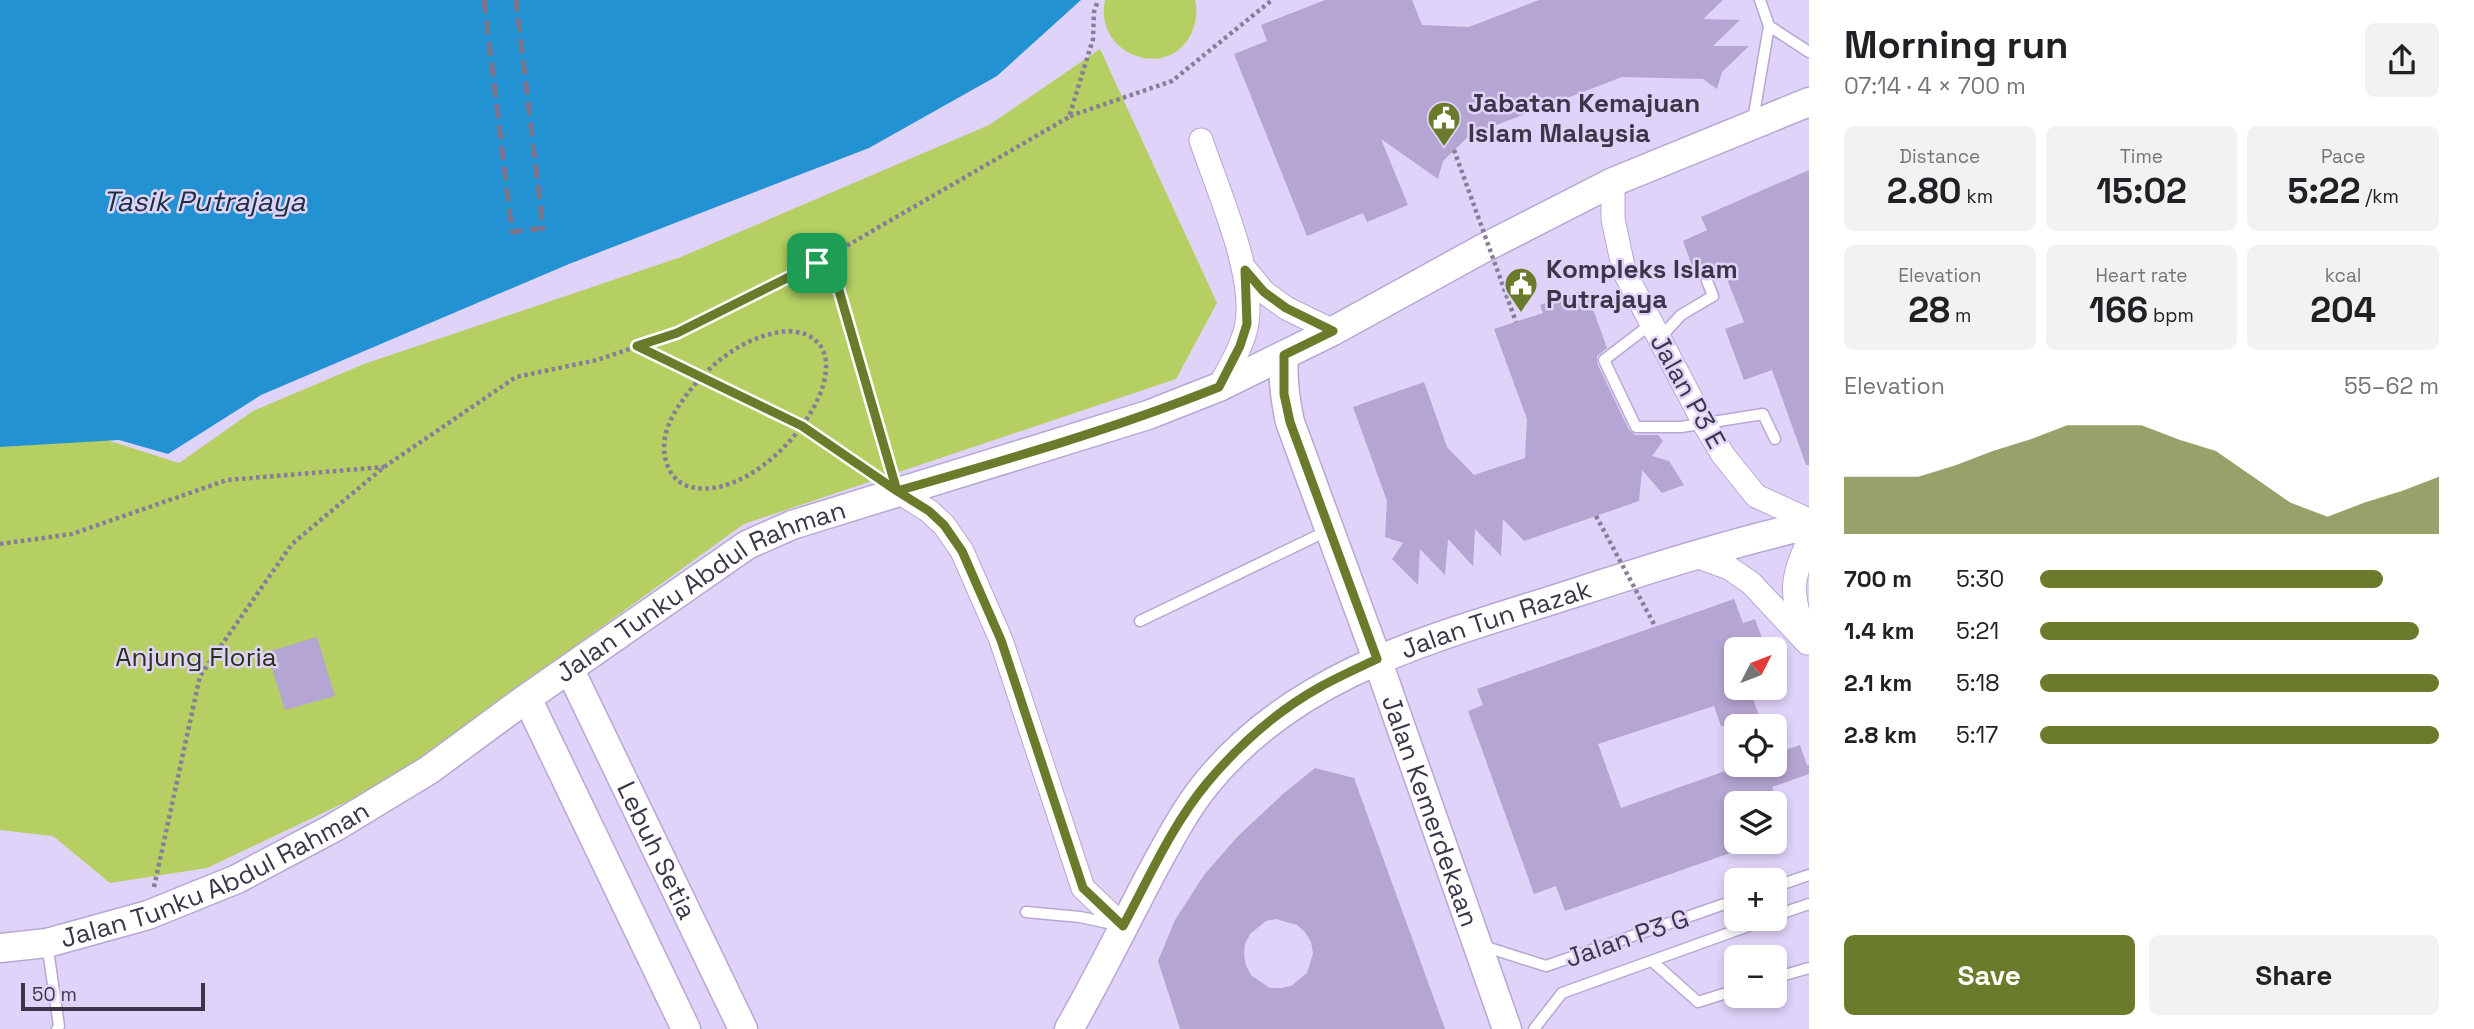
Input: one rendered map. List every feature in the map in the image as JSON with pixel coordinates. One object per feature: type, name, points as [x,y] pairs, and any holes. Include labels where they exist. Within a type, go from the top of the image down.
[{"type":"street","name":"Jalan Tunku Abdul Rahman","points":[[0,948],[47,943],[148,915],[237,879],[335,827],[429,770],[527,698],[747,545],[792,525],[897,491],[1016,458],[1148,415],[1219,387],[1333,331],[1482,249],[1613,182],[1809,102]]},
{"type":"street","points":[[1201,139],[1245,270],[1247,324],[1240,346],[1219,387]]},
{"type":"street","name":"Jalan P3 E","points":[[1613,182],[1613,219],[1624,271],[1705,425],[1723,455],[1756,496],[1809,520]]},
{"type":"street","points":[[1245,270],[1264,292],[1286,308],[1333,331]]},
{"type":"street","name":"Jalan Kemerdekaan","points":[[1284,355],[1284,394],[1290,422],[1377,659],[1507,1029]]},
{"type":"street","points":[[897,491],[929,511],[944,525],[962,551],[1001,640],[1083,888],[1123,926]]},
{"type":"street","name":"Jalan Tun Razak","points":[[1069,1029],[1181,821],[1205,785],[1236,750],[1298,701],[1377,659],[1495,618],[1693,555],[1809,525]]},
{"type":"street","points":[[1808,647],[1795,604],[1793,586],[1799,562],[1809,540]]},
{"type":"street","points":[[1693,555],[1728,568],[1751,583],[1808,647]]},
{"type":"street","name":"Lebuh Setia","points":[[570,670],[743,1029]]},
{"type":"street","name":"Lebuh Setia","points":[[527,698],[686,1029]]},
{"type":"lane","points":[[1753,123],[1769,26],[1760,0]]},
{"type":"lane","points":[[1769,26],[1809,51]]},
{"type":"lane","points":[[1707,281],[1713,296],[1604,360],[1636,427],[1705,425],[1763,414],[1775,439]]},
{"type":"lane","points":[[1140,621],[1329,530]]},
{"type":"lane","points":[[1787,883],[1809,875]]},
{"type":"lane","name":"Jalan P3 G","points":[[1477,945],[1546,966],[1724,904]]},
{"type":"lane","points":[[1787,912],[1809,904]]},
{"type":"lane","points":[[1026,912],[1080,917],[1123,926]]},
{"type":"lane","name":"Jalan P3 G","points":[[1535,1029],[1562,993],[1735,931]]},
{"type":"lane","points":[[47,943],[60,1026],[57,1029]]},
{"type":"lane","points":[[1651,961],[1698,1002],[1724,994]]},
{"type":"lane","points":[[1787,974],[1809,968]]},
{"type":"path","points":[[1070,116],[1093,39],[1094,12],[1098,0]]},
{"type":"path","points":[[148,915],[201,676],[292,544],[384,467],[516,377],[597,360],[677,333],[829,256],[1070,116],[1172,81],[1272,0]]},
{"type":"path","points":[[1454,150],[1516,322]]},
{"type":"path","points":[[829,256],[897,491]]},
{"type":"path","points":[[789,331],[806,334],[823,352],[826,369],[820,397],[802,426],[782,450],[741,480],[715,489],[702,490],[686,486],[676,479],[668,468],[665,438],[675,411],[700,379],[718,362],[761,335],[789,331]]},
{"type":"path","points":[[637,346],[700,379],[802,426],[897,491]]},
{"type":"path","points":[[0,544],[72,534],[227,480],[384,467]]},
{"type":"path","points":[[1596,516],[1655,626]]},
{"type":"green space","points":[[1105,0],[1195,0],[1195,24],[1181,48],[1167,56],[1151,59],[1135,56],[1121,48],[1110,35],[1104,19]]},
{"type":"green space","name":"Anjung Floria","points":[[1100,49],[1217,303],[1176,379],[744,524],[384,784],[207,868],[110,883],[53,836],[0,830],[0,447],[107,440],[179,463],[253,411],[364,364],[681,257],[989,125]]},
{"type":"water","name":"Tasik Putrajaya","points":[[0,0],[1081,0],[997,76],[869,148],[569,264],[261,395],[168,454],[119,440],[0,447]]},
{"type":"building","points":[[1325,0],[1412,0],[1422,25],[1469,27],[1539,0],[1723,0],[1703,19],[1740,20],[1713,46],[1749,46],[1722,72],[1717,89],[1703,79],[1622,77],[1470,135],[1443,161],[1438,179],[1381,139],[1408,205],[1367,222],[1363,213],[1307,236],[1234,54],[1267,41],[1261,25]]},
{"type":"building","points":[[1809,170],[1809,465],[1806,465],[1772,370],[1744,380],[1725,329],[1744,322],[1721,264],[1695,274],[1683,241],[1707,230],[1701,217]]},
{"type":"building","points":[[1579,292],[1582,301],[1589,298],[1607,348],[1597,356],[1597,363],[1629,430],[1635,435],[1658,435],[1663,441],[1652,456],[1669,461],[1684,485],[1662,493],[1642,470],[1639,501],[1524,541],[1503,519],[1501,556],[1475,529],[1473,566],[1448,539],[1445,575],[1420,549],[1418,585],[1392,559],[1403,543],[1385,537],[1387,501],[1353,407],[1424,382],[1447,447],[1474,475],[1525,458],[1527,419],[1494,329],[1543,313],[1540,305]]},
{"type":"building","points":[[1734,599],[1743,623],[1755,619],[1762,637],[1724,637],[1724,700],[1753,700],[1759,714],[1724,714],[1724,726],[1721,726],[1714,706],[1598,744],[1621,808],[1724,771],[1724,777],[1787,777],[1787,750],[1800,745],[1809,765],[1809,774],[1772,787],[1774,791],[1724,791],[1724,854],[1727,854],[1565,911],[1556,886],[1534,894],[1468,711],[1483,705],[1477,689]]},
{"type":"building","points":[[317,637],[335,696],[285,710],[267,652]]},
{"type":"building","points":[[1315,768],[1354,778],[1445,1029],[1180,1029],[1158,961],[1175,920],[1204,875],[1238,836]],"holes":[[[1276,919],[1297,925],[1311,942],[1313,953],[1307,973],[1291,986],[1270,988],[1252,976],[1246,966],[1245,944],[1250,934],[1266,921]]]},
{"type":"railway","points":[[484,0],[512,232],[543,228],[516,0]]},
{"type":"place","name":"Jabatan Kemajuan Islam Malaysia","points":[[1444,148]]},
{"type":"place","name":"Kompleks Islam Putrajaya","points":[[1521,314]]},
{"type":"route","points":[[817,263],[677,333],[637,346],[700,379],[802,426],[897,491],[1016,458],[1148,415],[1219,387],[1240,346],[1247,324],[1245,270],[1264,292],[1286,308],[1333,331],[1284,355],[1284,394],[1290,422],[1377,659],[1298,701],[1236,750],[1205,785],[1181,821],[1123,926],[1083,888],[1001,640],[962,551],[944,525],[929,511],[897,491],[829,256],[817,263]]}]
